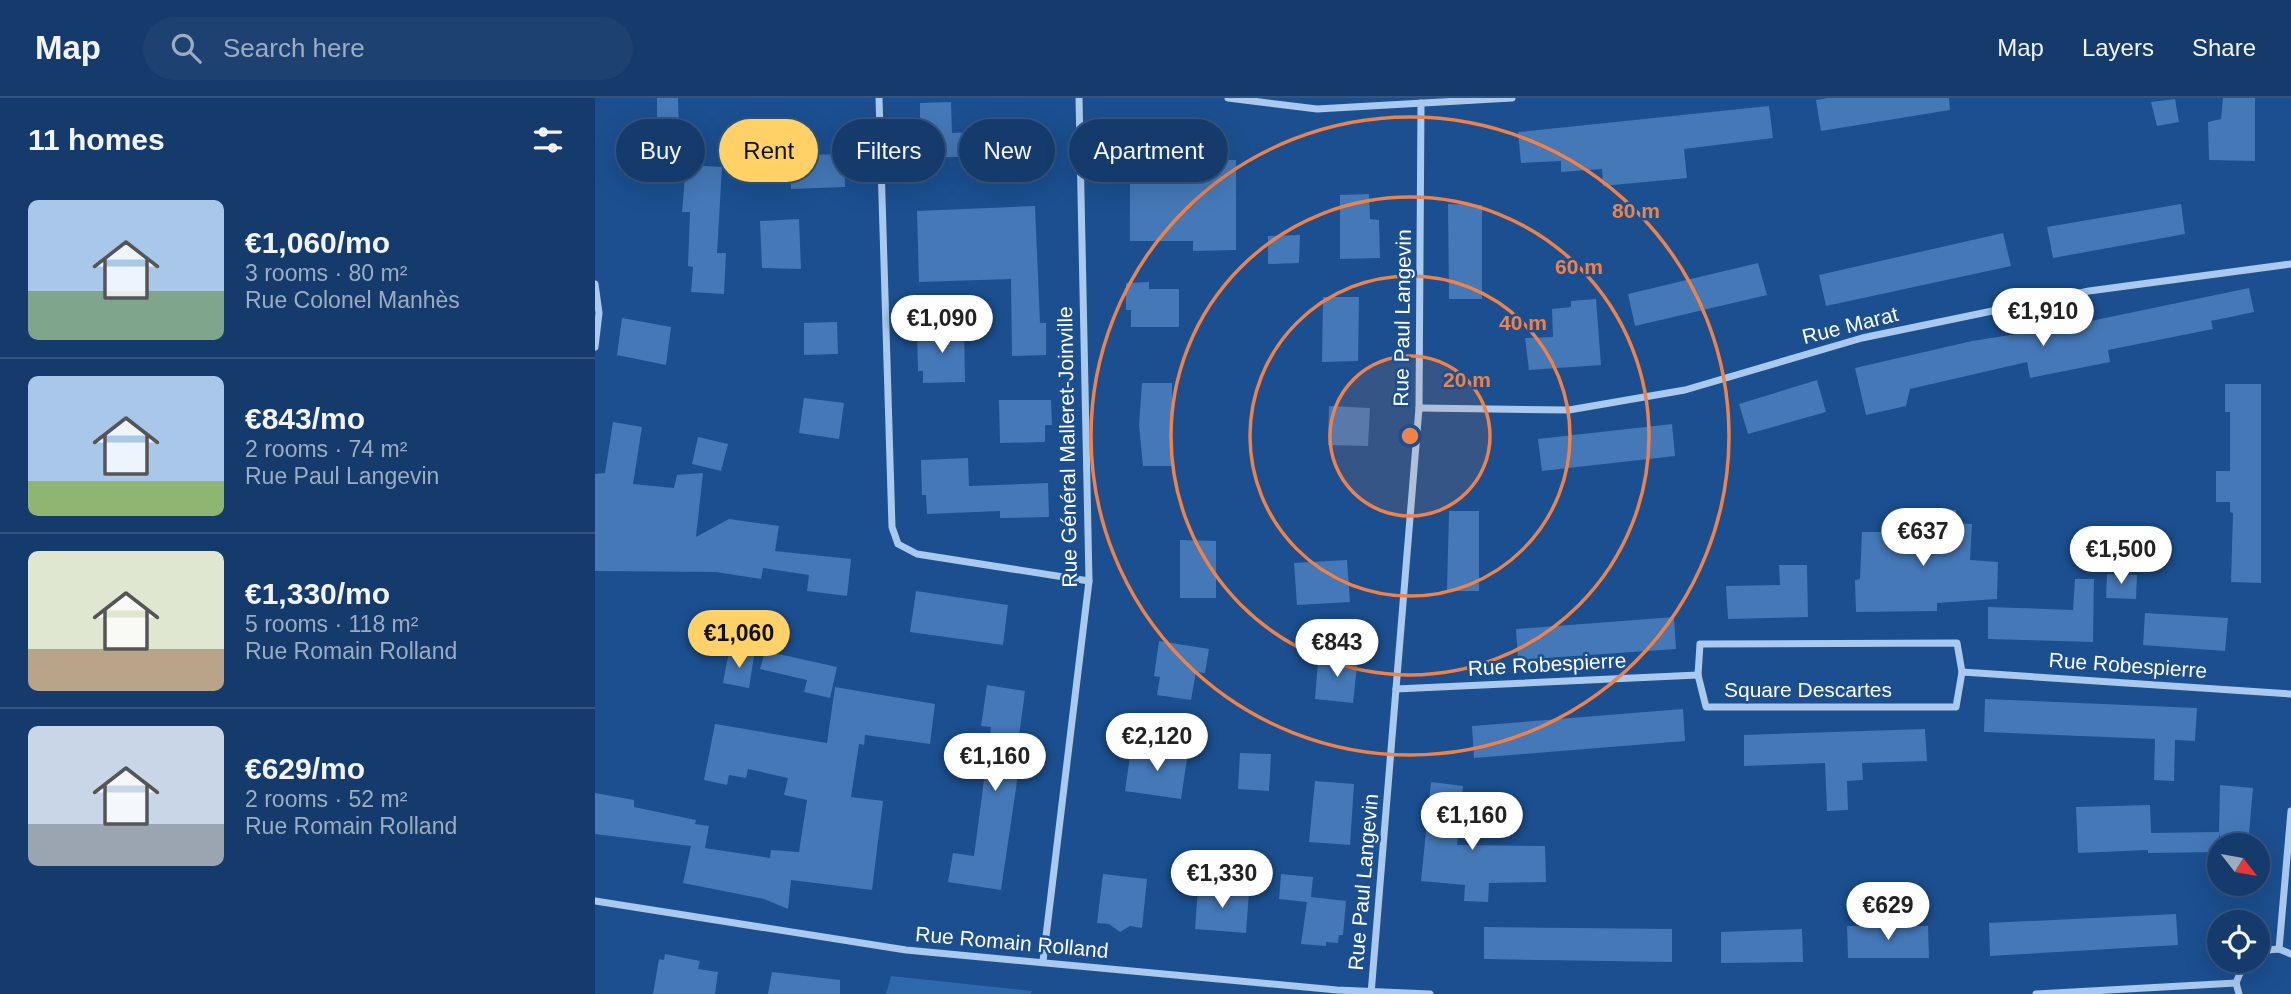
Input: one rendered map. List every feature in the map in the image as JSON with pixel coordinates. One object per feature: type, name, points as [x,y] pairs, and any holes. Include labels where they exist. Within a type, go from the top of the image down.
[{"type":"street","points":[[879,98],[892,527],[898,544],[917,554],[1089,581]]},
{"type":"street","name":"Rue Général Malleret-Joinville","points":[[1043,961],[1089,581],[1079,98]]},
{"type":"street","points":[[1228,98],[1317,109],[1512,98]]},
{"type":"street","name":"Rue Paul Langevin","points":[[1371,993],[1419,408],[1422,103]]},
{"type":"street","name":"Rue Marat","points":[[1419,408],[1569,410],[1685,390],[1862,338],[2089,291],[2291,264]]},
{"type":"street","points":[[595,284],[599,313],[595,347]]},
{"type":"street","name":"Square Descartes","points":[[1957,643],[1962,672],[1956,707],[1706,707],[1698,675],[1700,644],[1957,643]]},
{"type":"street","name":"Rue Robespierre","points":[[1962,672],[2291,694]]},
{"type":"street","name":"Rue Robespierre","points":[[1396,689],[1698,675]]},
{"type":"street","points":[[2279,949],[2288,888],[2291,811]]},
{"type":"street","name":"Rue Romain Rolland","points":[[595,901],[887,947],[1371,993],[1430,994]]},
{"type":"street","points":[[2270,950],[2279,949],[2291,954]]},
{"type":"street","points":[[2239,994],[2236,982],[2240,973]]},
{"type":"street","points":[[2036,994],[2236,982]]},
{"type":"shaded area","points":[[891,976],[1032,991],[1031,994],[886,994]]},
{"type":"building","points":[[657,98],[678,98],[679,119],[657,119]]},
{"type":"building","points":[[1949,98],[1950,110],[1821,131],[1816,100]]},
{"type":"building","points":[[2223,98],[2255,98],[2255,161],[2209,160],[2208,122],[2221,119]]},
{"type":"building","points":[[2175,99],[2179,122],[2157,126],[2151,102]]},
{"type":"building","points":[[951,102],[952,133],[959,133],[959,157],[945,157],[945,119],[920,119],[920,103]]},
{"type":"building","points":[[1769,106],[1773,138],[1684,149],[1687,178],[1603,186],[1602,169],[1561,172],[1561,161],[1521,163],[1518,132]]},
{"type":"building","points":[[832,154],[832,182],[845,182],[845,187],[791,189],[791,182],[818,182],[818,155]]},
{"type":"building","points":[[1228,160],[1236,160],[1236,250],[1193,251],[1193,241],[1130,241],[1130,184],[1228,182]]},
{"type":"building","points":[[705,166],[719,167],[719,182],[721,182],[717,253],[726,253],[724,294],[691,292],[693,267],[688,266],[690,212],[682,212],[685,182],[705,182]]},
{"type":"building","points":[[1369,194],[1370,219],[1379,220],[1380,258],[1340,259],[1340,195]]},
{"type":"building","points":[[1448,204],[1482,205],[1482,299],[1449,299]]},
{"type":"building","points":[[2181,204],[2185,234],[2053,258],[2047,227]]},
{"type":"building","points":[[1035,206],[1040,323],[1046,323],[1046,355],[1012,356],[1011,279],[919,282],[917,211]]},
{"type":"building","points":[[799,219],[801,269],[762,268],[760,221]]},
{"type":"building","points":[[2003,233],[2011,266],[1826,306],[1819,275]]},
{"type":"building","points":[[1300,235],[1299,263],[1268,264],[1268,236]]},
{"type":"building","points":[[1758,263],[1767,295],[1635,326],[1628,294]]},
{"type":"building","points":[[1149,282],[1149,289],[1179,289],[1179,327],[1131,327],[1131,310],[1126,310],[1126,283]]},
{"type":"building","points":[[2249,288],[2254,312],[2211,321],[2213,329],[2108,350],[2110,362],[2030,378],[2027,362],[1910,389],[1906,406],[1866,415],[1855,368],[1972,341],[2062,327]]},
{"type":"building","points":[[1323,297],[1359,297],[1358,361],[1322,362]]},
{"type":"building","points":[[1596,299],[1601,365],[1529,370],[1525,338],[1553,337],[1552,309],[1571,307],[1571,301]]},
{"type":"building","points":[[622,318],[671,327],[666,365],[617,355]]},
{"type":"building","points":[[837,322],[838,354],[804,355],[804,323]]},
{"type":"building","points":[[964,328],[965,382],[923,383],[923,371],[918,371],[917,329]]},
{"type":"building","points":[[1817,380],[1826,412],[1748,434],[1739,404]]},
{"type":"building","points":[[1142,383],[1172,383],[1172,466],[1143,466],[1139,425]]},
{"type":"building","points":[[2225,384],[2261,384],[2261,583],[2231,582],[2233,513],[2230,512],[2230,502],[2216,502],[2216,471],[2230,471],[2230,412],[2225,412]]},
{"type":"building","points":[[804,398],[844,403],[839,439],[799,433]]},
{"type":"building","points":[[999,400],[1051,400],[1052,425],[1045,425],[1045,442],[1000,443]]},
{"type":"building","points":[[1329,406],[1370,408],[1368,446],[1328,445]]},
{"type":"building","points":[[613,422],[642,427],[633,484],[674,488],[677,475],[703,473],[696,537],[729,519],[779,526],[775,551],[851,559],[847,596],[807,591],[809,575],[763,568],[761,579],[716,572],[595,571],[595,474],[605,473]]},
{"type":"building","points":[[1672,424],[1675,456],[1542,471],[1538,439]]},
{"type":"building","points":[[698,437],[728,444],[721,471],[692,464]]},
{"type":"building","points":[[968,458],[969,486],[1048,483],[1049,517],[1000,518],[1000,511],[927,514],[926,495],[922,495],[921,460]]},
{"type":"building","points":[[1932,509],[1956,510],[1955,523],[1972,524],[1970,560],[1998,562],[1997,599],[1937,603],[1937,611],[1856,612],[1855,580],[1860,579],[1862,532],[1917,532],[1917,526],[1932,526]]},
{"type":"building","points":[[1449,511],[1479,511],[1479,591],[1447,591]]},
{"type":"building","points":[[1180,540],[1216,541],[1216,598],[1180,598]]},
{"type":"building","points":[[1347,560],[1350,602],[1297,605],[1294,563]]},
{"type":"building","points":[[1779,565],[1807,565],[1808,617],[1728,619],[1726,586],[1780,585]]},
{"type":"building","points":[[2107,574],[2137,575],[2136,599],[2106,598]]},
{"type":"building","points":[[2075,579],[2094,579],[2093,642],[1988,639],[1988,607],[2073,610]]},
{"type":"building","points":[[916,591],[1008,605],[1003,645],[910,632]]},
{"type":"building","points":[[2145,613],[2228,618],[2225,651],[2143,645]]},
{"type":"building","points":[[1674,617],[1676,649],[1518,660],[1516,629]]},
{"type":"building","points":[[1159,641],[1209,649],[1205,673],[1196,672],[1191,700],[1157,695],[1160,677],[1154,676]]},
{"type":"building","points":[[729,651],[754,656],[749,688],[723,683]]},
{"type":"building","points":[[765,651],[837,667],[830,698],[804,692],[807,680],[760,669]]},
{"type":"building","points":[[1330,654],[1358,657],[1353,703],[1315,699],[1318,661],[1329,662]]},
{"type":"building","points":[[987,685],[1025,691],[1015,768],[1019,768],[1001,890],[948,882],[953,853],[974,856],[991,727],[981,726]]},
{"type":"building","points":[[835,687],[935,704],[930,744],[865,735],[864,745],[859,744],[851,797],[883,801],[872,890],[791,880],[788,909],[764,899],[683,883],[691,846],[595,834],[595,793],[634,800],[634,807],[696,820],[695,824],[709,826],[705,848],[770,858],[771,850],[799,852],[807,800],[784,795],[788,778],[748,769],[746,778],[729,775],[727,785],[704,780],[715,724],[827,743]]},
{"type":"building","points":[[1985,699],[2197,708],[2195,741],[2175,740],[2174,781],[2154,780],[2155,739],[1984,732]]},
{"type":"building","points":[[1683,709],[1685,741],[1474,758],[1472,726]]},
{"type":"building","points":[[1925,729],[1927,761],[1862,763],[1863,780],[1847,781],[1848,810],[1827,811],[1825,763],[1744,766],[1744,735]]},
{"type":"building","points":[[1159,748],[1188,752],[1181,799],[1125,791],[1131,749],[1158,752]]},
{"type":"building","points":[[1240,753],[1271,754],[1269,791],[1238,789]]},
{"type":"building","points":[[1315,781],[1354,784],[1350,845],[1309,842]]},
{"type":"building","points":[[1431,782],[1463,786],[1457,845],[1545,846],[1546,882],[1489,883],[1488,902],[1464,901],[1465,885],[1421,881]]},
{"type":"building","points":[[2220,785],[2253,788],[2249,833],[2207,833],[2207,852],[2148,853],[2148,850],[2078,853],[2076,807],[2150,805],[2151,833],[2219,832]]},
{"type":"building","points":[[1103,874],[1147,879],[1142,928],[1130,926],[1120,932],[1109,924],[1097,923]]},
{"type":"building","points":[[1281,874],[1313,877],[1311,897],[1346,901],[1343,935],[1339,935],[1338,943],[1326,942],[1326,946],[1301,944],[1307,902],[1279,899]]},
{"type":"building","points":[[1198,888],[1249,892],[1246,933],[1195,929]]},
{"type":"building","points":[[2176,914],[2178,945],[1990,956],[1989,923]]},
{"type":"building","points":[[1847,926],[1928,926],[1929,958],[1848,958]]},
{"type":"building","points":[[1484,927],[1672,929],[1672,962],[1484,959]]},
{"type":"building","points":[[1802,929],[1803,962],[1721,963],[1721,932]]},
{"type":"building","points":[[665,954],[700,961],[698,969],[718,972],[715,994],[653,994],[659,959],[664,960]]},
{"type":"building","points":[[772,972],[840,980],[840,994],[768,994]]}]
